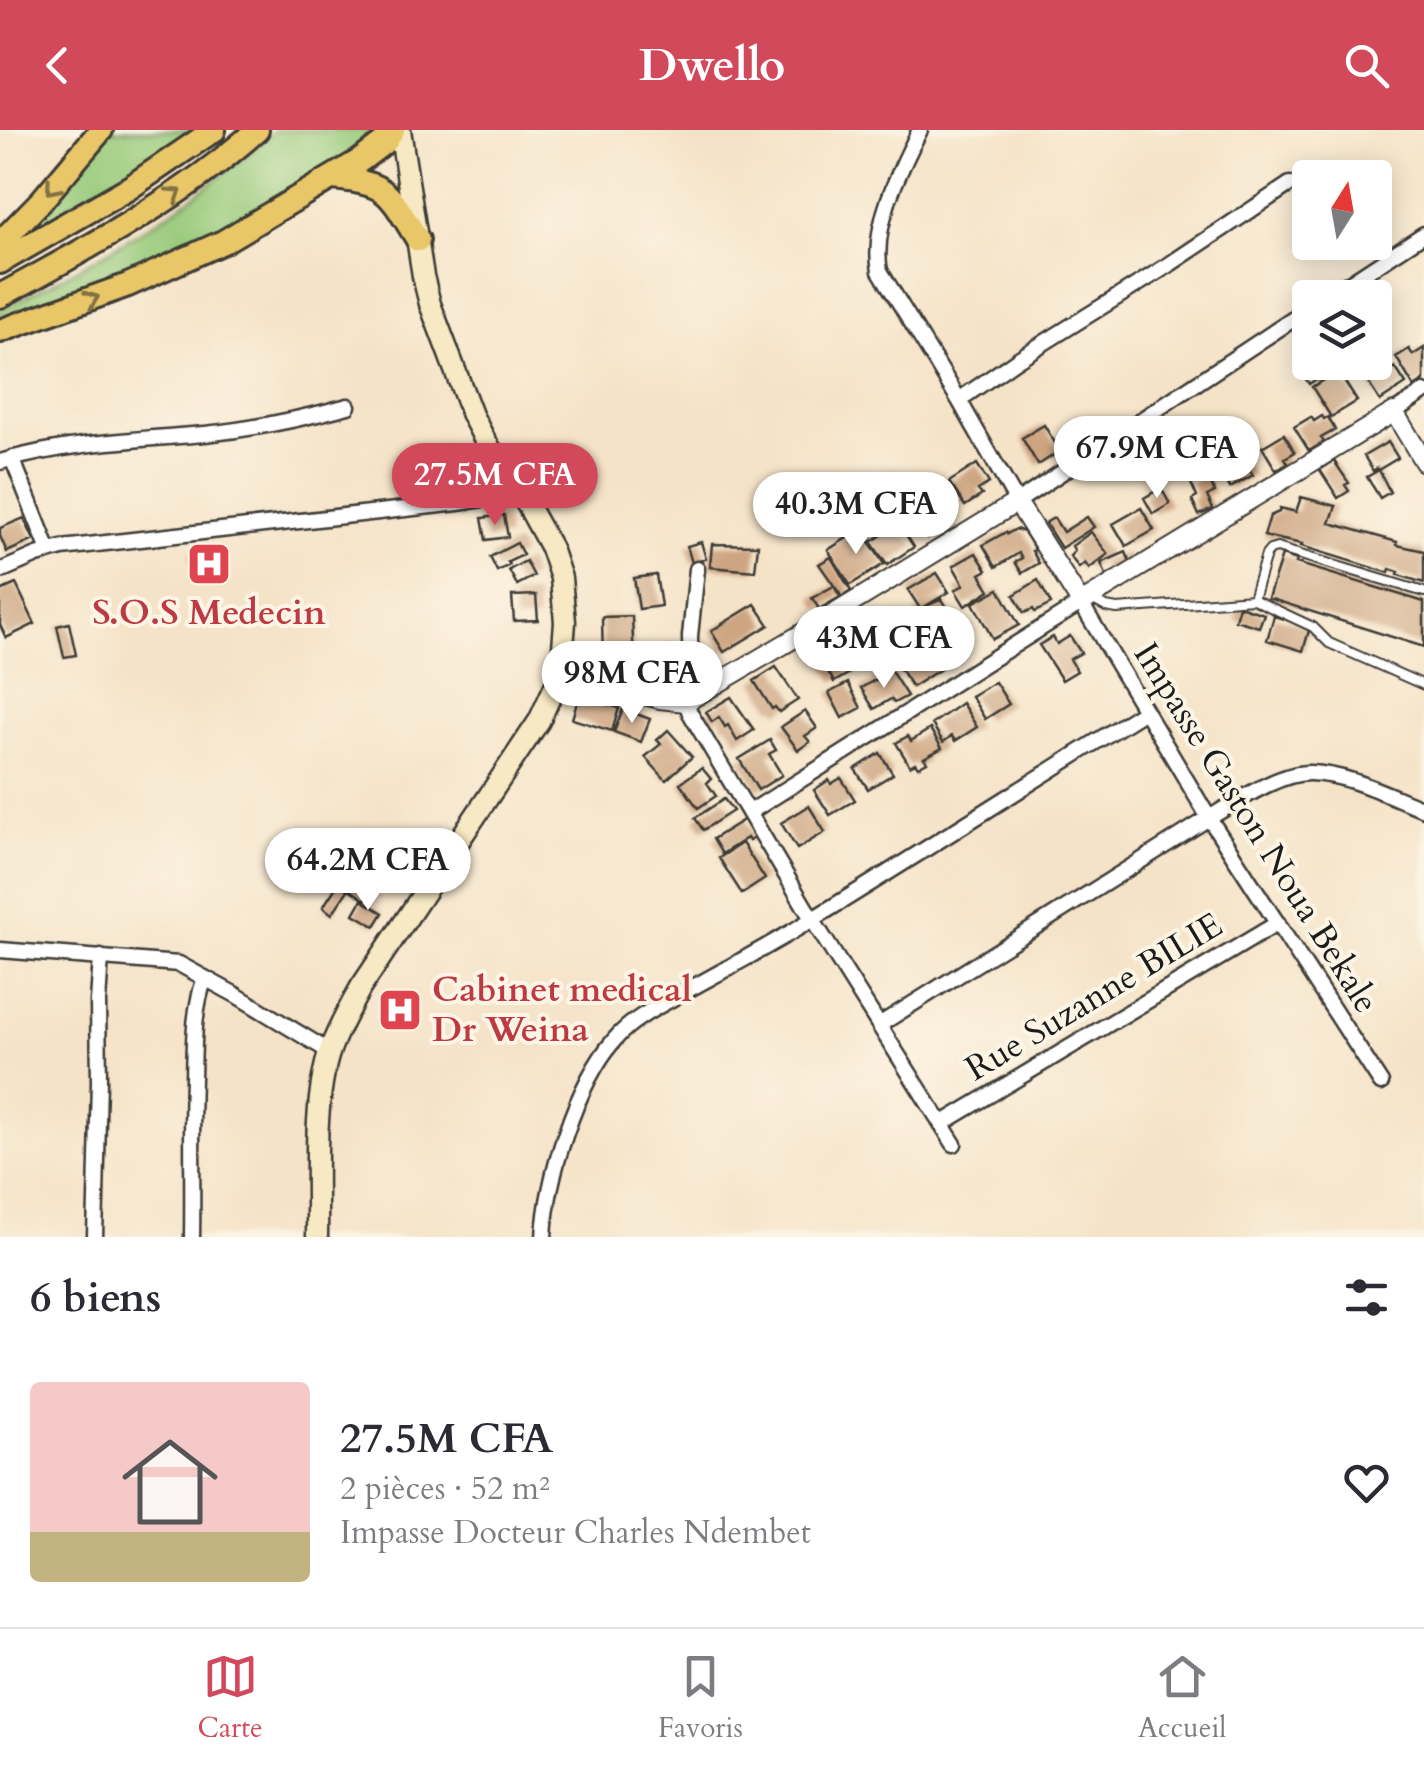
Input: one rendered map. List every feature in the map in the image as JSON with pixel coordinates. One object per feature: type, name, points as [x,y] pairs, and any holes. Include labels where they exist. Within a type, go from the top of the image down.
[{"type":"main road","points":[[0,242],[42,200],[101,130]]},
{"type":"main road","points":[[0,262],[129,188],[214,130]]},
{"type":"main road","points":[[0,296],[168,200],[257,130]]},
{"type":"main road","points":[[0,331],[81,304],[224,242],[332,178],[378,148],[396,130]]},
{"type":"main road","points":[[317,1237],[321,1090],[330,1052],[361,987],[539,721],[561,672],[565,622],[561,578],[541,528],[486,442],[458,383],[430,304],[396,130]]},
{"type":"main road","points":[[332,178],[366,182],[382,190],[418,240]]},
{"type":"street","points":[[920,130],[903,163],[878,236],[880,271],[1017,502],[1086,601]]},
{"type":"street","points":[[959,400],[1290,184]]},
{"type":"street","points":[[1354,280],[1424,234]]},
{"type":"street","points":[[561,672],[660,699],[688,700],[1017,502],[1292,320]]},
{"type":"street","points":[[750,812],[1424,392]]},
{"type":"street","points":[[49,551],[6,460],[70,446],[252,427],[348,406]]},
{"type":"street","points":[[1394,412],[1424,462]]},
{"type":"street","points":[[0,571],[49,551],[520,493]]},
{"type":"street","points":[[696,569],[690,636],[690,713],[812,919],[954,1144]]},
{"type":"street","name":"Impasse Gaston Noua Bekale","points":[[1086,601],[1209,818],[1381,1083]]},
{"type":"street","points":[[544,1237],[552,1187],[571,1121],[599,1062],[616,1038],[664,1003],[812,919],[1145,711]]},
{"type":"street","points":[[879,1025],[1209,818],[1288,776],[1308,772],[1360,784],[1424,809]]},
{"type":"street","name":"Rue Suzanne BILIE","points":[[941,1124],[1278,922]]},
{"type":"street","points":[[0,950],[179,964],[330,1052]]},
{"type":"street","points":[[95,1237],[101,957]]},
{"type":"street","points":[[192,1237],[194,1034],[205,978]]},
{"type":"lane","points":[[1253,600],[1266,555],[1277,548],[1424,592]]},
{"type":"lane","points":[[1086,601],[1116,609],[1253,600],[1313,627],[1330,642],[1424,685]]},
{"type":"green space","points":[[110,130],[193,130],[145,165],[14,241]]},
{"type":"green space","points":[[275,130],[380,130],[375,142],[234,227],[102,286],[0,322],[0,310],[178,207]]},
{"type":"building","points":[[1424,348],[1424,381],[1414,387],[1396,357],[1409,349],[1413,355]]},
{"type":"building","points":[[1395,367],[1406,384],[1380,401],[1369,384],[1392,380]]},
{"type":"building","points":[[1323,380],[1344,380],[1357,401],[1331,417],[1312,387]]},
{"type":"building","points":[[1311,417],[1314,421],[1328,417],[1335,430],[1309,451],[1294,427]]},
{"type":"building","points":[[1044,425],[1060,451],[1038,465],[1022,438]]},
{"type":"building","points":[[1284,434],[1295,452],[1285,458],[1288,463],[1276,470],[1262,447]]},
{"type":"building","points":[[1388,442],[1398,458],[1373,471],[1364,456]]},
{"type":"building","points":[[1242,457],[1253,475],[1230,488],[1220,471]]},
{"type":"building","points":[[1334,461],[1349,483],[1345,485],[1349,491],[1338,498],[1320,470]]},
{"type":"building","points":[[977,464],[989,483],[978,490],[982,495],[965,506],[949,482]]},
{"type":"building","points":[[1379,470],[1390,492],[1380,498],[1367,477]]},
{"type":"building","points":[[1206,475],[1215,492],[1207,496],[1213,509],[1199,515],[1192,500],[1197,497],[1191,483]]},
{"type":"building","points":[[1161,488],[1170,504],[1153,514],[1144,498]]},
{"type":"building","points":[[1301,497],[1336,506],[1330,523],[1424,551],[1424,583],[1390,569],[1389,573],[1302,544],[1264,536],[1270,516],[1280,508],[1296,512]]},
{"type":"building","points":[[938,503],[951,523],[927,538],[914,519]]},
{"type":"building","points":[[1141,508],[1154,530],[1126,546],[1113,524]]},
{"type":"building","points":[[504,515],[508,537],[486,540],[482,518]]},
{"type":"building","points":[[1087,517],[1094,527],[1061,548],[1045,523],[1054,518],[1063,532]]},
{"type":"building","points":[[24,518],[34,540],[7,552],[0,528]]},
{"type":"building","points":[[899,524],[914,547],[887,565],[871,542]]},
{"type":"building","points":[[861,529],[884,564],[850,585],[828,550]]},
{"type":"building","points":[[1016,529],[1024,532],[1039,563],[1022,573],[1015,562],[1022,558],[1019,553],[996,567],[983,545]]},
{"type":"building","points":[[1091,532],[1108,554],[1089,569],[1085,563],[1079,568],[1070,556],[1075,551],[1072,546]]},
{"type":"building","points":[[701,542],[706,559],[692,563],[687,546]]},
{"type":"building","points":[[517,543],[523,555],[497,571],[490,557]]},
{"type":"building","points":[[712,544],[758,545],[755,571],[710,567]]},
{"type":"building","name":"S.O.S Medecin","points":[[225,549],[228,573],[194,578],[190,554]]},
{"type":"building","points":[[1126,552],[1131,565],[1106,575],[1101,563]]},
{"type":"building","points":[[976,553],[987,570],[980,574],[990,590],[965,606],[955,590],[964,585],[953,566]]},
{"type":"building","points":[[1282,555],[1297,560],[1296,563],[1424,602],[1424,647],[1268,598]]},
{"type":"building","points":[[831,557],[851,591],[842,597],[819,564]]},
{"type":"building","points":[[526,561],[534,576],[517,585],[509,570]]},
{"type":"building","points":[[937,573],[949,592],[924,607],[942,599],[951,614],[923,629],[915,614],[921,610],[908,590]]},
{"type":"building","points":[[656,575],[661,606],[639,609],[634,578]]},
{"type":"building","points":[[1038,580],[1051,604],[1024,613],[1014,595]]},
{"type":"building","points":[[16,584],[35,624],[6,638],[0,625],[0,591]]},
{"type":"building","points":[[834,586],[840,597],[819,609],[812,598]]},
{"type":"building","points":[[999,589],[1019,625],[993,639],[973,603]]},
{"type":"building","points":[[536,595],[538,620],[514,621],[512,596]]},
{"type":"building","points":[[755,604],[769,625],[724,652],[711,631]]},
{"type":"building","points":[[1239,606],[1264,614],[1259,627],[1235,620]]},
{"type":"building","points":[[632,616],[634,662],[603,663],[602,617]]},
{"type":"building","points":[[1274,616],[1310,627],[1303,651],[1267,640]]},
{"type":"building","points":[[942,620],[963,623],[957,655],[942,652]]},
{"type":"building","points":[[69,623],[76,655],[64,657],[57,626]]},
{"type":"building","points":[[860,625],[871,647],[843,661],[832,640]]},
{"type":"building","points":[[824,634],[836,652],[821,661],[810,644]]},
{"type":"building","points":[[1070,636],[1081,653],[1070,659],[1077,671],[1062,680],[1039,645],[1053,637],[1057,644]]},
{"type":"building","points":[[927,644],[942,668],[912,687],[896,663]]},
{"type":"building","points":[[666,647],[682,651],[678,670],[660,665]]},
{"type":"building","points":[[837,653],[848,674],[834,682],[822,661]]},
{"type":"building","points":[[776,667],[798,700],[779,712],[775,707],[772,709],[754,681]]},
{"type":"building","points":[[891,671],[907,696],[894,703],[891,699],[874,709],[861,688]]},
{"type":"building","points":[[995,682],[1009,704],[985,719],[971,696]]},
{"type":"building","points":[[848,683],[861,708],[842,718],[829,693]]},
{"type":"building","points":[[579,696],[619,708],[612,731],[572,719]]},
{"type":"building","points":[[731,697],[754,730],[737,741],[728,725],[725,727],[719,717],[712,722],[706,712]]},
{"type":"building","points":[[962,703],[977,727],[955,741],[952,736],[943,742],[932,724]]},
{"type":"building","points":[[623,709],[650,719],[641,742],[614,732]]},
{"type":"building","points":[[805,711],[817,728],[805,736],[810,742],[798,750],[781,727]]},
{"type":"building","points":[[930,729],[942,748],[924,758],[927,762],[910,766],[896,743],[908,736],[911,741]]},
{"type":"building","points":[[668,730],[692,757],[666,780],[645,757],[661,744],[657,740]]},
{"type":"building","points":[[770,740],[776,750],[769,754],[782,775],[758,790],[739,759]]},
{"type":"building","points":[[880,753],[893,774],[868,789],[855,769]]},
{"type":"building","points":[[702,768],[711,779],[707,783],[716,796],[698,808],[680,783]]},
{"type":"building","points":[[841,778],[855,800],[830,815],[814,790],[829,780],[831,784]]},
{"type":"building","points":[[724,799],[733,811],[703,830],[695,818]]},
{"type":"building","points":[[809,806],[825,832],[797,849],[781,823]]},
{"type":"building","points":[[745,819],[756,837],[749,841],[747,838],[722,854],[713,839]]},
{"type":"building","points":[[742,843],[765,879],[742,894],[719,858]]},
{"type":"building","points":[[350,871],[374,887],[365,900],[342,884]]},
{"type":"building","points":[[338,884],[348,890],[332,914],[323,907]]},
{"type":"building","points":[[362,900],[383,913],[375,926],[354,914]]},
{"type":"place","name":"S.O.S Medecin","points":[[209,564]]},
{"type":"place","name":"Cabinet medical Dr Weina","points":[[400,1010]]}]
